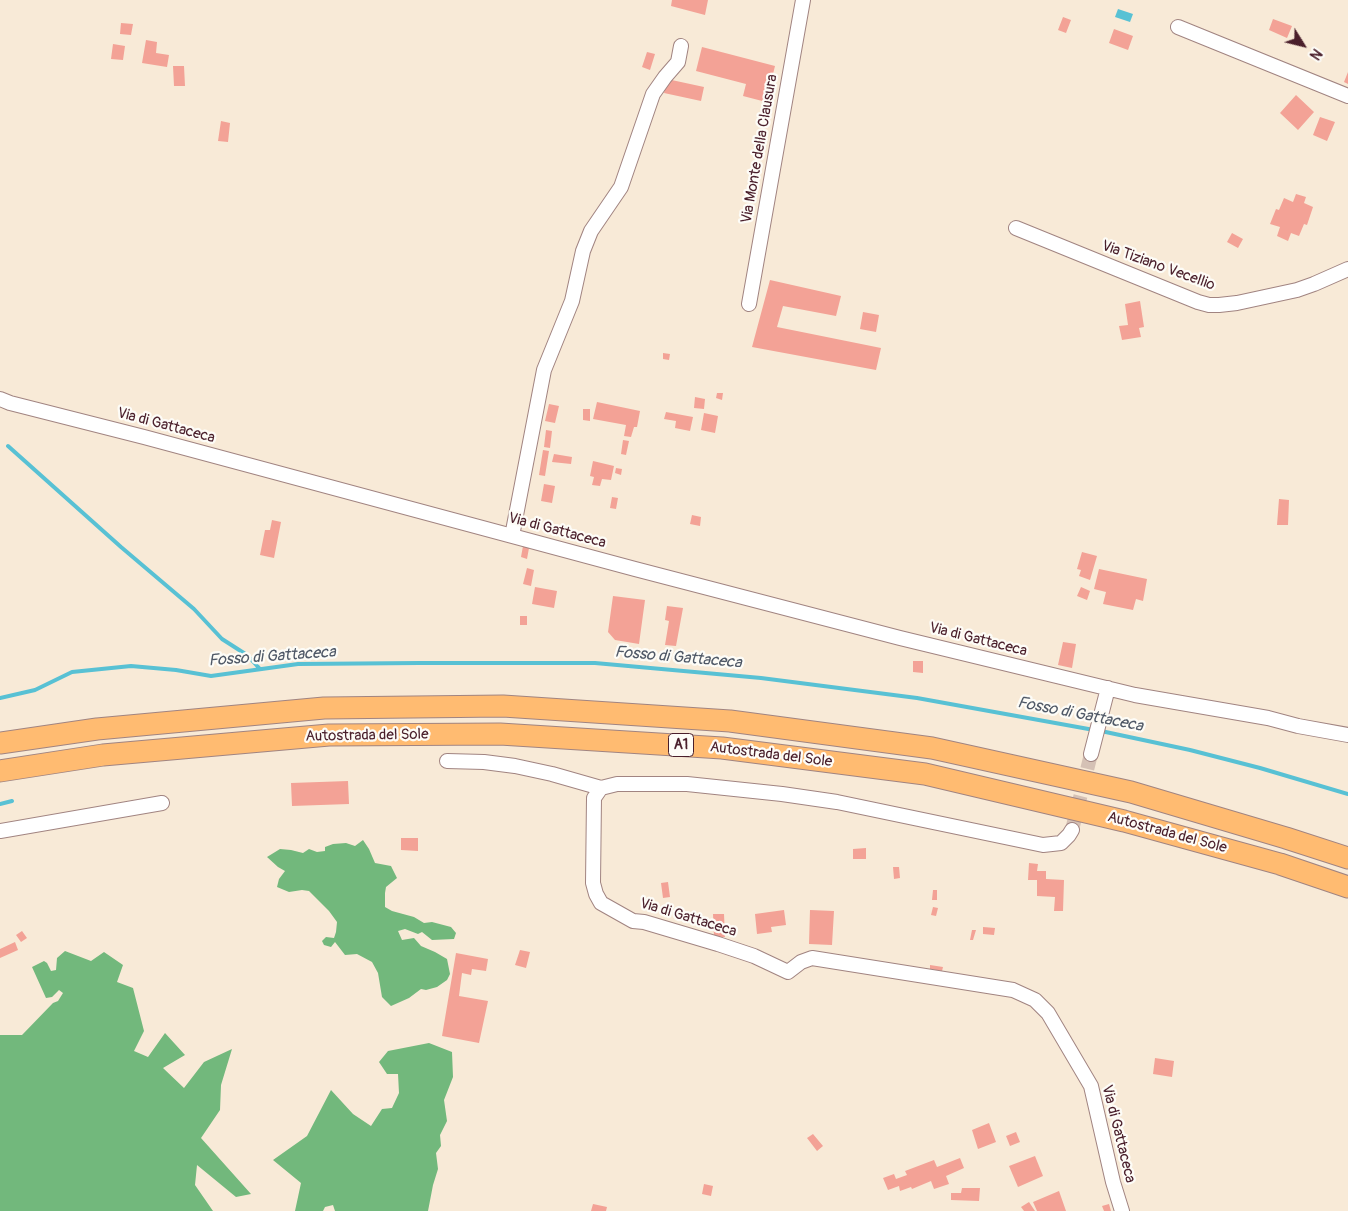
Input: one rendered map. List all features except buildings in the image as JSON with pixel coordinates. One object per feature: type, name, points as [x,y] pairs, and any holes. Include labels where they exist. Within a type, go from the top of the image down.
[{"type":"highway","name":"Autostrada del Sole","points":[[0,743],[97,729],[324,708],[503,706],[730,720],[932,748],[1122,790],[1348,858]]},
{"type":"highway","name":"Autostrada del Sole","points":[[0,771],[103,755],[329,735],[500,734],[722,748],[925,774],[1124,821],[1280,864],[1348,887]]},
{"type":"street","name":"Via Monte della Clausura","points":[[749,304],[803,0]]},
{"type":"street","points":[[1178,27],[1348,96]]},
{"type":"street","points":[[512,536],[544,370],[572,301],[583,251],[591,231],[621,187],[653,94],[678,62],[681,46]]},
{"type":"street","name":"Via Tiziano Vecellio","points":[[1016,228],[1198,302],[1209,304],[1237,303],[1297,290],[1348,269]]},
{"type":"street","name":"Via di Gattaceca","points":[[0,399],[891,635],[1135,695],[1268,718],[1298,726],[1348,735]]},
{"type":"street","points":[[1091,754],[1108,688]]},
{"type":"street","points":[[447,761],[484,762],[515,766],[601,788],[618,784],[687,784],[782,794],[837,802],[1042,845],[1061,843],[1072,830]]},
{"type":"street","name":"Via di Gattaceca","points":[[601,788],[594,798],[593,883],[601,903],[633,921],[644,922],[718,944],[754,956],[788,972],[801,962],[812,958],[1013,990],[1035,1000],[1048,1013],[1091,1086],[1113,1182],[1122,1211]]},
{"type":"street","points":[[0,831],[162,803]]},
{"type":"green space","points":[[363,840],[375,863],[391,866],[397,878],[386,887],[385,907],[414,917],[424,923],[432,922],[451,927],[456,933],[454,939],[432,940],[422,932],[418,934],[405,929],[398,931],[402,940],[414,938],[421,946],[447,959],[450,974],[447,980],[437,987],[426,990],[421,989],[409,998],[391,1006],[382,997],[378,973],[372,962],[357,954],[345,955],[335,942],[331,947],[324,945],[322,941],[326,937],[334,938],[337,922],[309,891],[289,892],[277,887],[279,879],[285,871],[267,857],[280,849],[303,853],[309,849],[317,852],[325,851],[325,847],[333,844],[346,843],[355,846]]},
{"type":"green space","points":[[65,951],[91,961],[104,952],[123,965],[117,982],[133,988],[144,1031],[134,1051],[148,1057],[165,1033],[185,1055],[163,1068],[184,1088],[204,1062],[232,1049],[221,1085],[220,1110],[201,1138],[251,1194],[236,1197],[197,1165],[195,1185],[213,1211],[0,1211],[0,1035],[22,1035],[53,1003],[58,1001],[63,993],[59,990],[52,997],[46,998],[32,967],[44,961],[51,971],[56,970],[57,958]]},
{"type":"green space","points":[[429,1043],[452,1052],[453,1077],[444,1100],[447,1121],[440,1135],[441,1146],[436,1153],[438,1169],[428,1211],[335,1211],[333,1205],[325,1207],[323,1211],[295,1211],[301,1183],[273,1160],[307,1136],[331,1090],[353,1114],[371,1126],[382,1109],[392,1108],[399,1093],[398,1074],[387,1074],[379,1062],[388,1051]]},
{"type":"water","points":[[1118,9],[1133,14],[1130,22],[1115,17]]},
{"type":"waterway","points":[[8,446],[194,609],[222,639],[247,655],[260,669]]},
{"type":"waterway","name":"Fosso di Gattaceca","points":[[0,698],[35,690],[72,672],[131,666],[176,670],[211,676],[298,664],[595,663],[761,678],[917,698],[1094,730]]},
{"type":"waterway","name":"Fosso di Gattaceca","points":[[1101,731],[1190,750],[1348,794]]},
{"type":"waterway","points":[[0,804],[12,801]]},
{"type":"tunnel","points":[[1072,830],[1091,754]]}]
